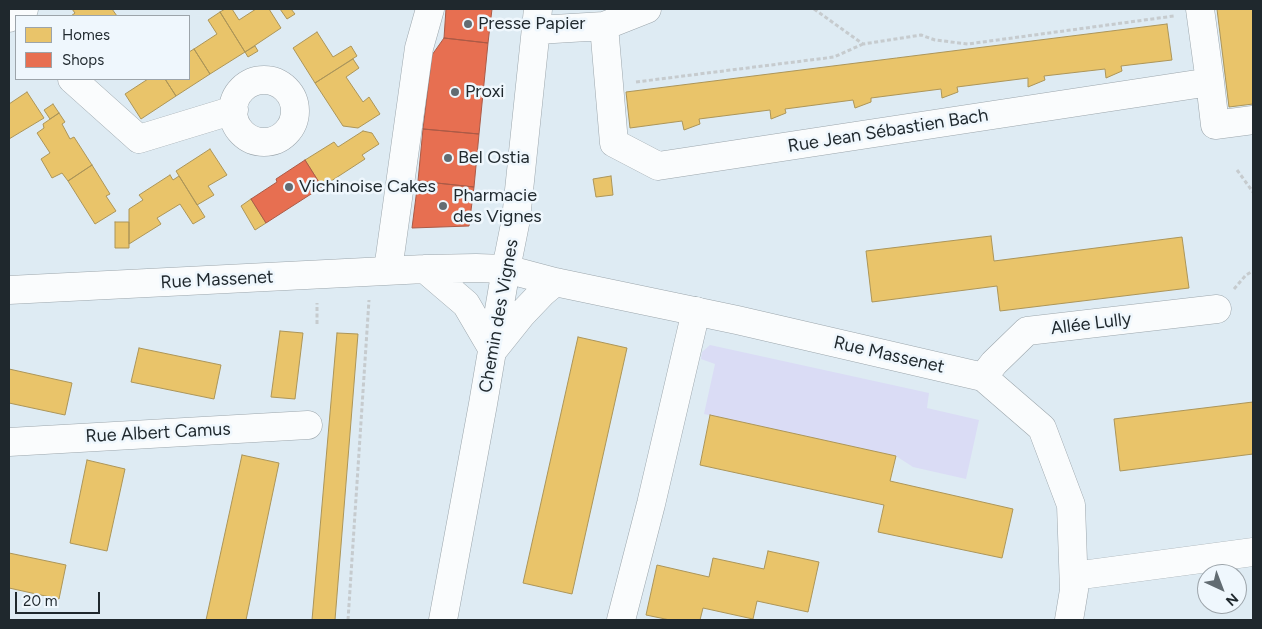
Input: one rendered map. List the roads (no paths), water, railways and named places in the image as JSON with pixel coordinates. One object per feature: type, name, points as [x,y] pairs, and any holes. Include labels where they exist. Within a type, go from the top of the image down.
[{"type":"street","points":[[9,18],[24,9]]},
{"type":"street","points":[[379,271],[419,48],[430,9]]},
{"type":"street","points":[[537,19],[604,26],[647,9]]},
{"type":"street","points":[[1200,10],[1215,125],[1253,120]]},
{"type":"street","name":"Chemin des Vignes","points":[[442,620],[516,219],[537,19]]},
{"type":"street","name":"Rue Jean Sébastien Bach","points":[[604,26],[614,143],[658,166],[1210,82]]},
{"type":"street","points":[[73,80],[140,139],[234,110]]},
{"type":"street","points":[[425,269],[466,304],[493,350],[522,314],[542,293],[556,282]]},
{"type":"street","name":"Rue Massenet","points":[[9,290],[425,269],[506,269],[556,282],[696,311],[983,377],[1042,428],[1071,505],[1074,583],[1069,620]]},
{"type":"street","name":"Allée Lully","points":[[983,377],[994,363],[1027,331],[1218,309]]},
{"type":"street","points":[[621,620],[651,504],[696,311]]},
{"type":"street","name":"Rue Albert Camus","points":[[9,442],[308,424]]},
{"type":"street","points":[[1074,583],[1253,552]]},
{"type":"street","name":"Rue Massenet","points":[[1074,583],[1082,620]]},
{"type":"place","name":"Presse Papier","points":[[468,24]]},
{"type":"place","name":"Proxi","points":[[455,92]]},
{"type":"place","name":"Bel Ostia","points":[[448,158]]},
{"type":"place","name":"Vichinoise Cakes","points":[[289,187]]},
{"type":"place","name":"Pharmacie des Vignes","points":[[443,206]]}]
